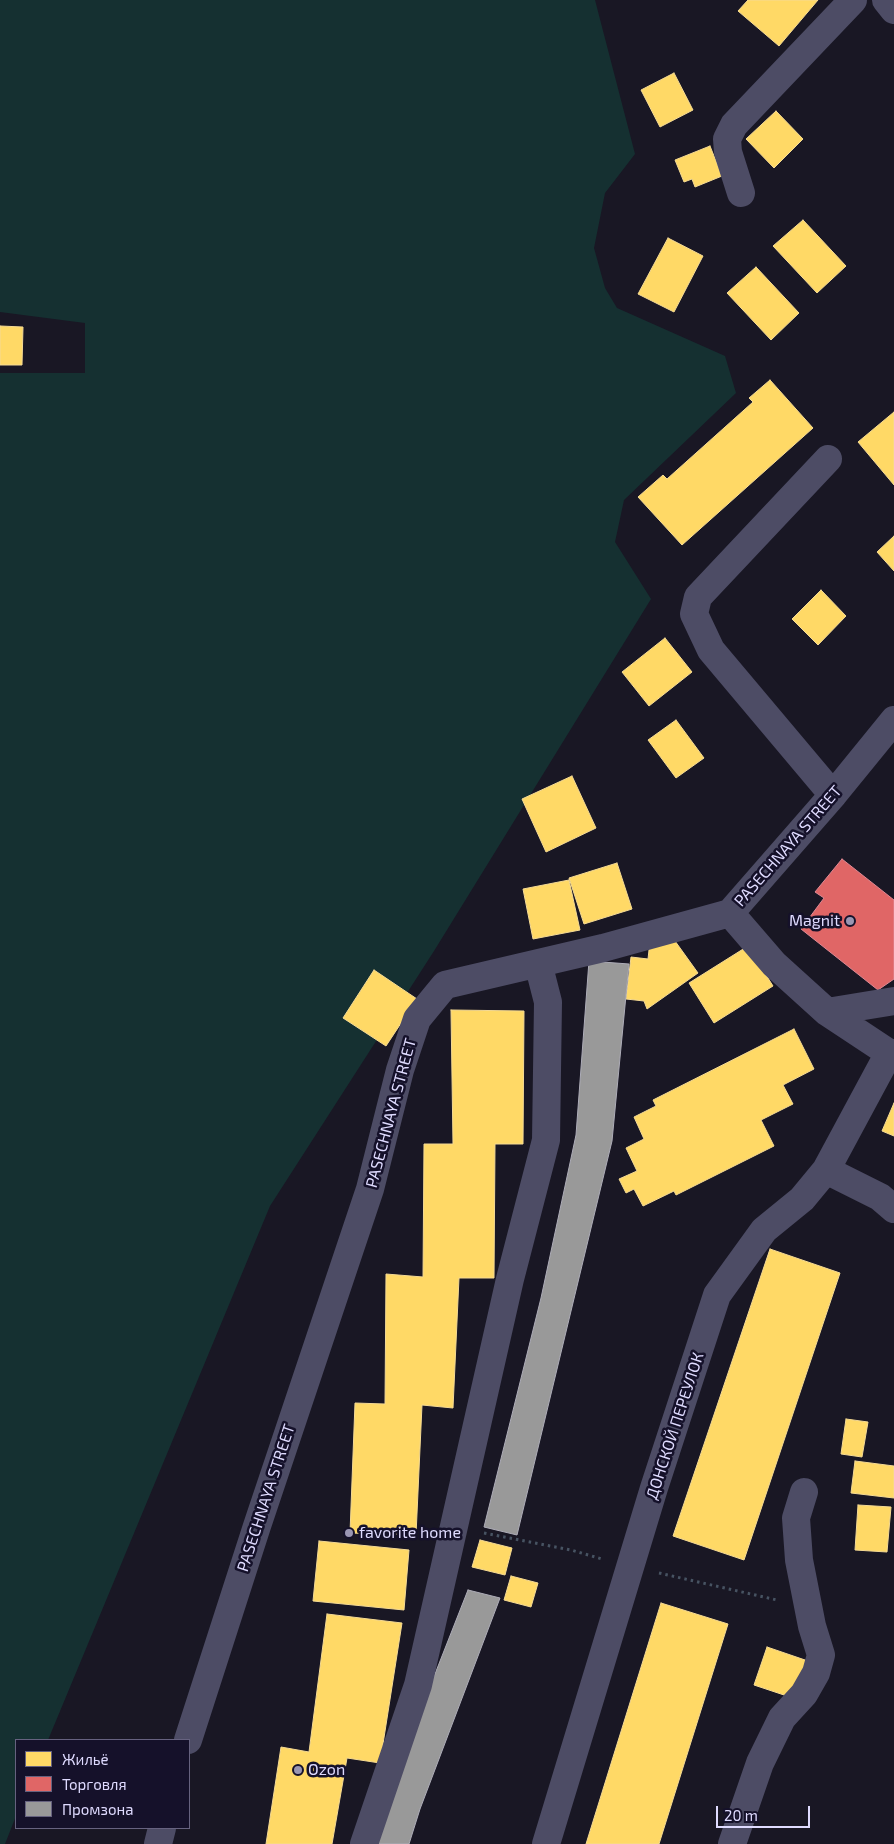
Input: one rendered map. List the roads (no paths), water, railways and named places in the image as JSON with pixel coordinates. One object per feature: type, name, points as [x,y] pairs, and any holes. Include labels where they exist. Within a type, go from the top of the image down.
[{"type":"street","points":[[741,193],[728,152],[727,139],[734,125],[853,0]]},
{"type":"street","points":[[886,0],[894,10]]},
{"type":"street","points":[[828,459],[698,597],[694,614],[711,650],[833,796]]},
{"type":"street","name":"PASECHNAYA STREET","points":[[188,1739],[257,1526],[370,1189],[400,1070],[417,1020],[445,984],[603,948],[730,913],[833,796],[894,720]]},
{"type":"street","points":[[730,913],[774,964],[827,1012],[892,1053]]},
{"type":"street","points":[[364,1844],[418,1685],[510,1279],[546,1140],[548,1002],[538,963]]},
{"type":"street","points":[[827,1012],[894,1001]]},
{"type":"street","name":"ДОНСКОЙ ПЕРЕУЛОК","points":[[546,1844],[630,1566],[717,1295],[764,1230],[802,1199],[826,1170],[892,1053]]},
{"type":"street","points":[[826,1170],[880,1197],[894,1209]]},
{"type":"street","points":[[732,1844],[760,1763],[782,1718],[804,1694],[816,1673],[821,1654],[812,1626],[799,1560],[796,1518],[804,1492]]},
{"type":"street","points":[[158,1844],[162,1829]]},
{"type":"place","name":"Magnit","points":[[850,921]]},
{"type":"place","name":"favorite home","points":[[349,1533]]},
{"type":"place","name":"Ozon","points":[[298,1770]]}]
